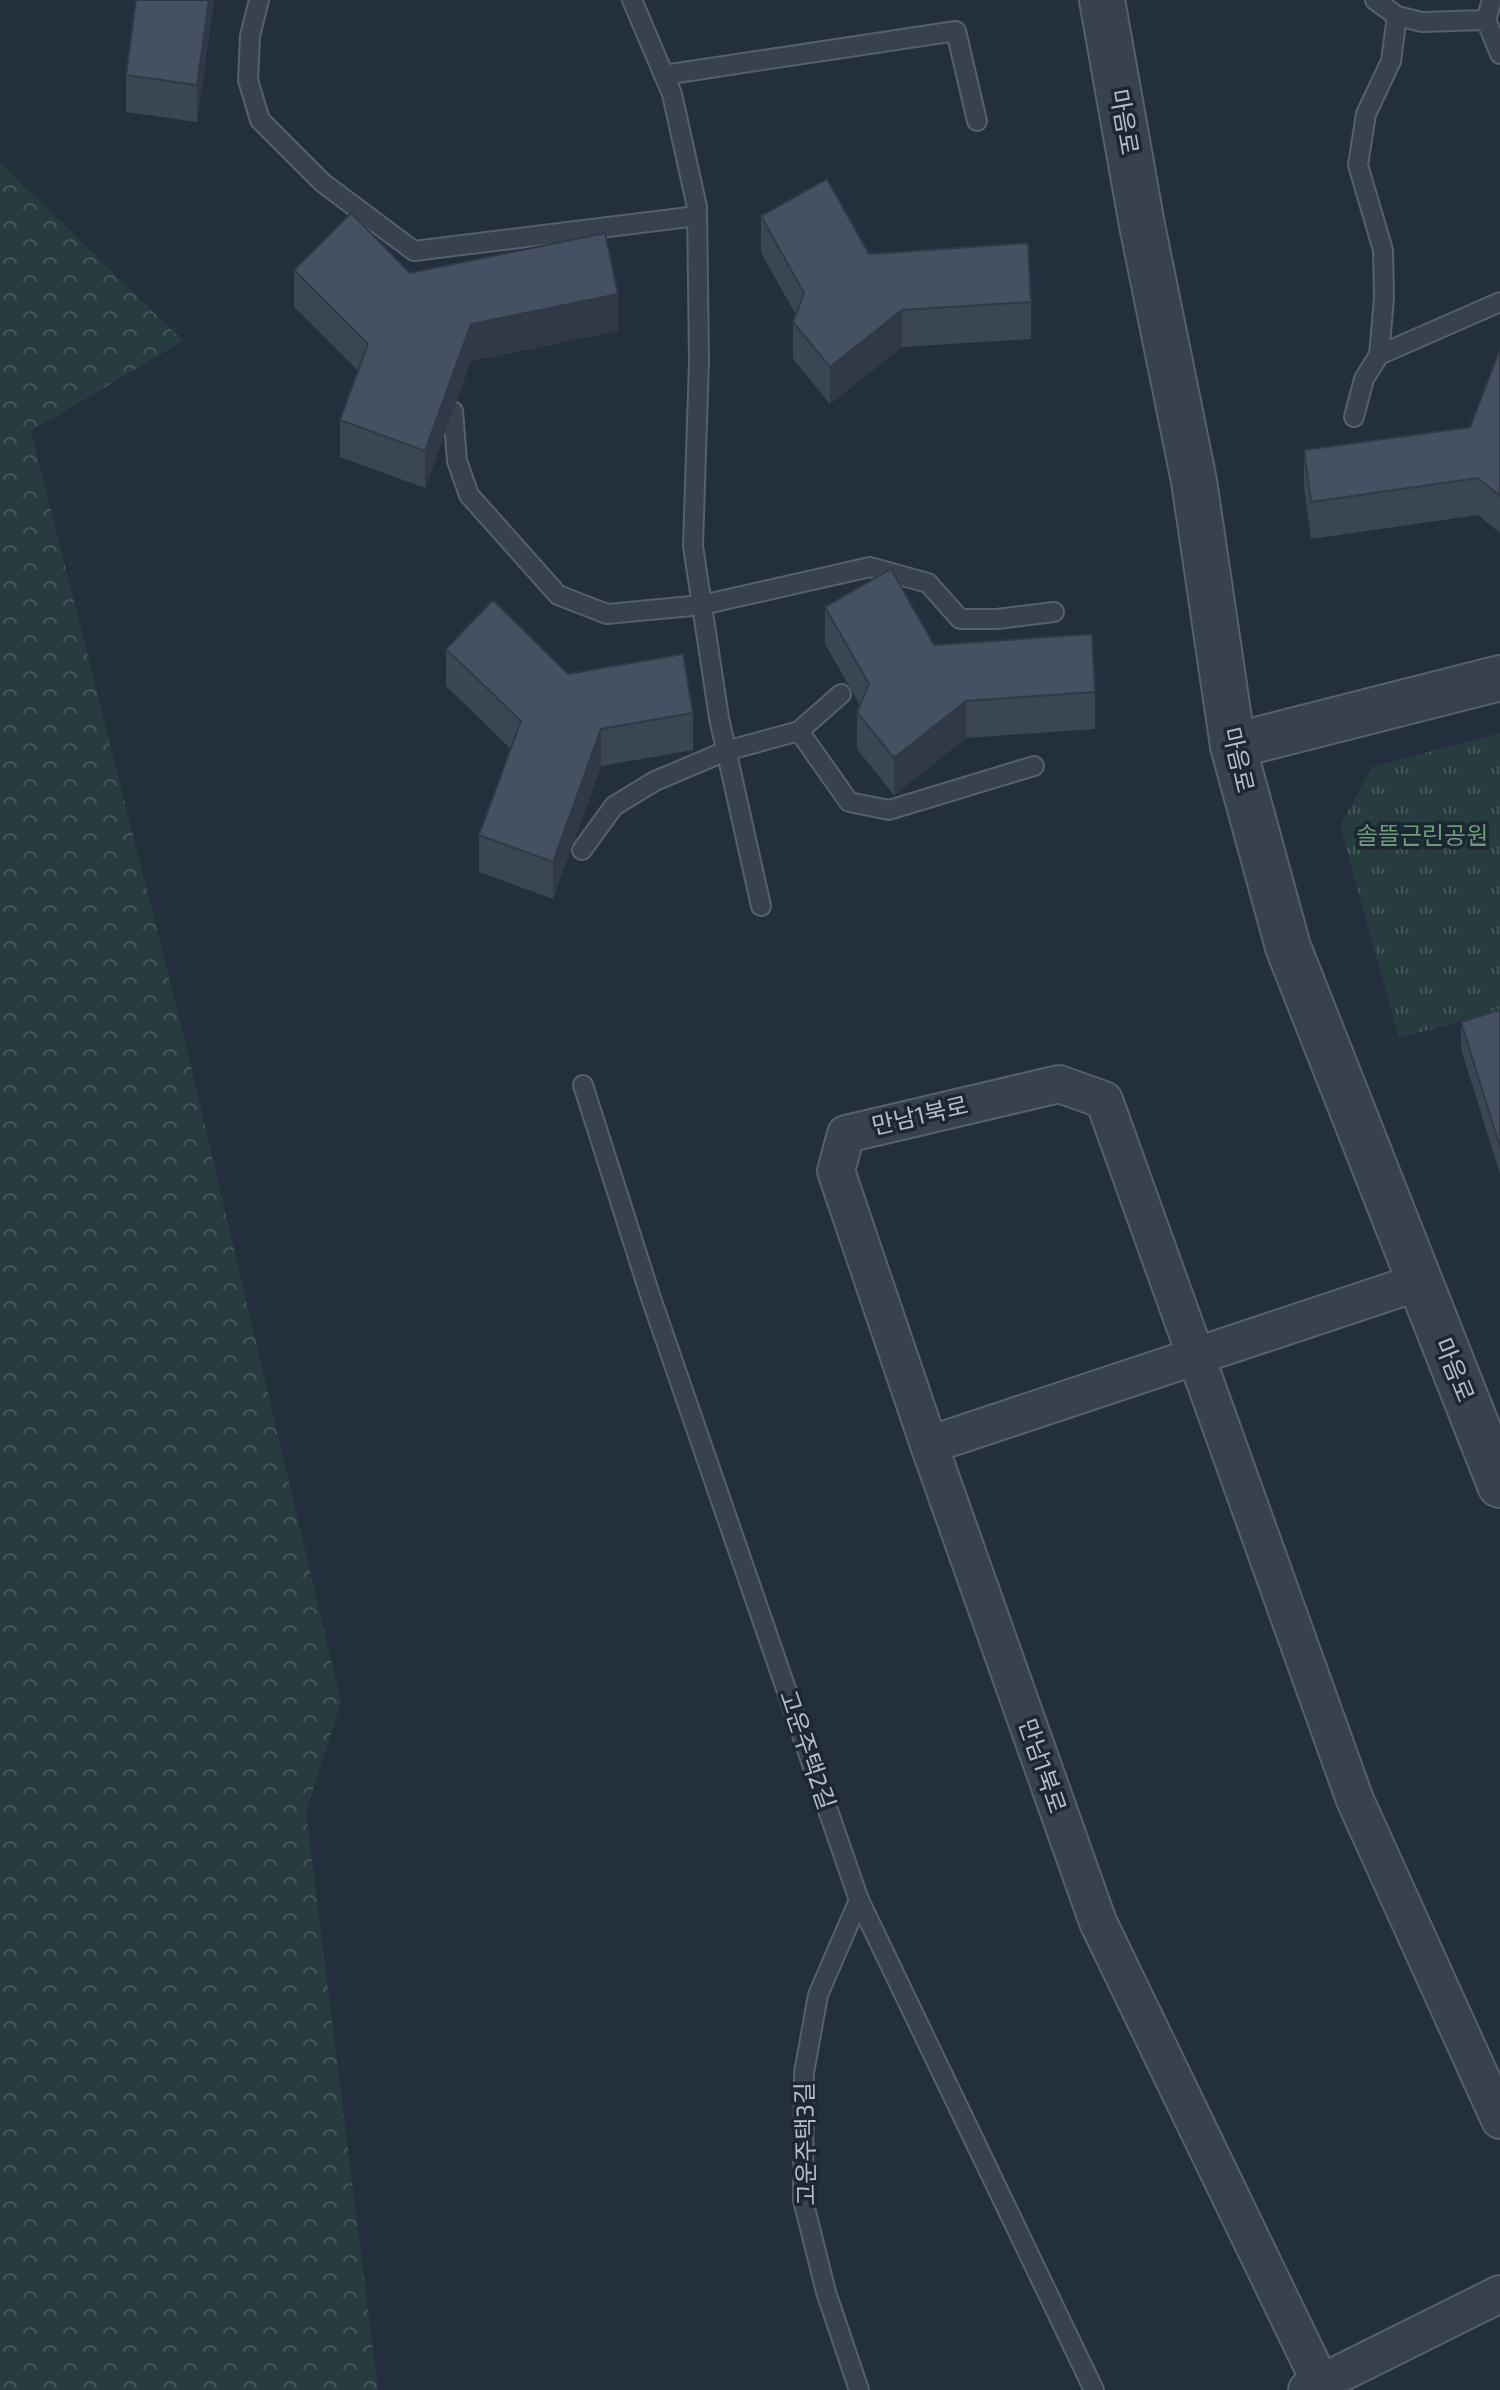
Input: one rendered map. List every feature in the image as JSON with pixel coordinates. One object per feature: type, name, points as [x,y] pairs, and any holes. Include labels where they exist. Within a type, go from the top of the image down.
[{"type":"street","name":"마음로","points":[[1102,0],[1142,225],[1194,481],[1233,746],[1288,947],[1500,1485]]},
{"type":"street","points":[[1233,746],[1500,678]]},
{"type":"street","name":"만남1북로","points":[[1317,2388],[1098,1922],[929,1445],[836,1171],[846,1134],[1059,1084],[1104,1100],[1355,1800],[1500,2120]]},
{"type":"street","points":[[929,1445],[1419,1282]]},
{"type":"street","points":[[1317,2388],[1500,2294]]},
{"type":"lane","points":[[259,0],[250,36],[248,80],[260,120],[323,183],[416,258],[697,216]]},
{"type":"lane","points":[[632,0],[672,94],[697,216],[699,361],[693,546],[726,751],[761,906]]},
{"type":"lane","points":[[1375,0],[1397,16],[1422,22],[1486,20]]},
{"type":"lane","points":[[1492,0],[1486,20],[1500,54]]},
{"type":"lane","points":[[1354,417],[1364,379],[1379,355],[1384,298],[1383,250],[1358,165],[1366,114],[1391,61],[1397,16]]},
{"type":"lane","points":[[664,75],[956,31],[977,121]]},
{"type":"lane","points":[[1379,355],[1500,302]]},
{"type":"lane","points":[[453,411],[457,461],[469,495],[558,595],[607,614],[702,605],[870,567],[928,583],[960,619],[997,619],[1054,612]]},
{"type":"lane","points":[[582,850],[614,806],[655,781],[726,751],[799,731],[841,694]]},
{"type":"lane","points":[[799,731],[849,802],[889,810],[1034,766]]},
{"type":"lane","name":"고운주택2길","points":[[583,1085],[651,1298],[859,1900],[1094,2390]]},
{"type":"lane","name":"고운주택3길","points":[[859,1900],[818,1995],[804,2073],[803,2200],[826,2292],[859,2390]]},
{"type":"green space","points":[[0,162],[183,341],[31,431],[183,1033],[341,1702],[306,1812],[378,2390],[0,2390]]},
{"type":"green space","name":"솔뜰근린공원","points":[[1500,733],[1500,1011],[1399,1038],[1340,826],[1372,767]]},
{"type":"building","points":[[136,0],[209,0],[197,85],[126,75]]},
{"type":"building","points":[[827,179],[869,254],[1028,243],[1031,302],[902,310],[830,367],[793,322],[804,293],[761,216]]},
{"type":"building","points":[[351,213],[410,273],[605,233],[618,294],[471,324],[425,451],[340,420],[368,344],[294,270]]},
{"type":"building","points":[[1500,349],[1500,496],[1478,478],[1311,502],[1304,450],[1470,427]]},
{"type":"building","points":[[891,569],[934,645],[1092,634],[1095,692],[966,701],[894,758],[857,712],[869,684],[825,607]]},
{"type":"building","points":[[493,600],[568,674],[683,654],[693,713],[601,729],[553,862],[479,835],[521,721],[446,649]]},
{"type":"building","points":[[1500,1010],[1500,1147],[1461,1022]]}]
